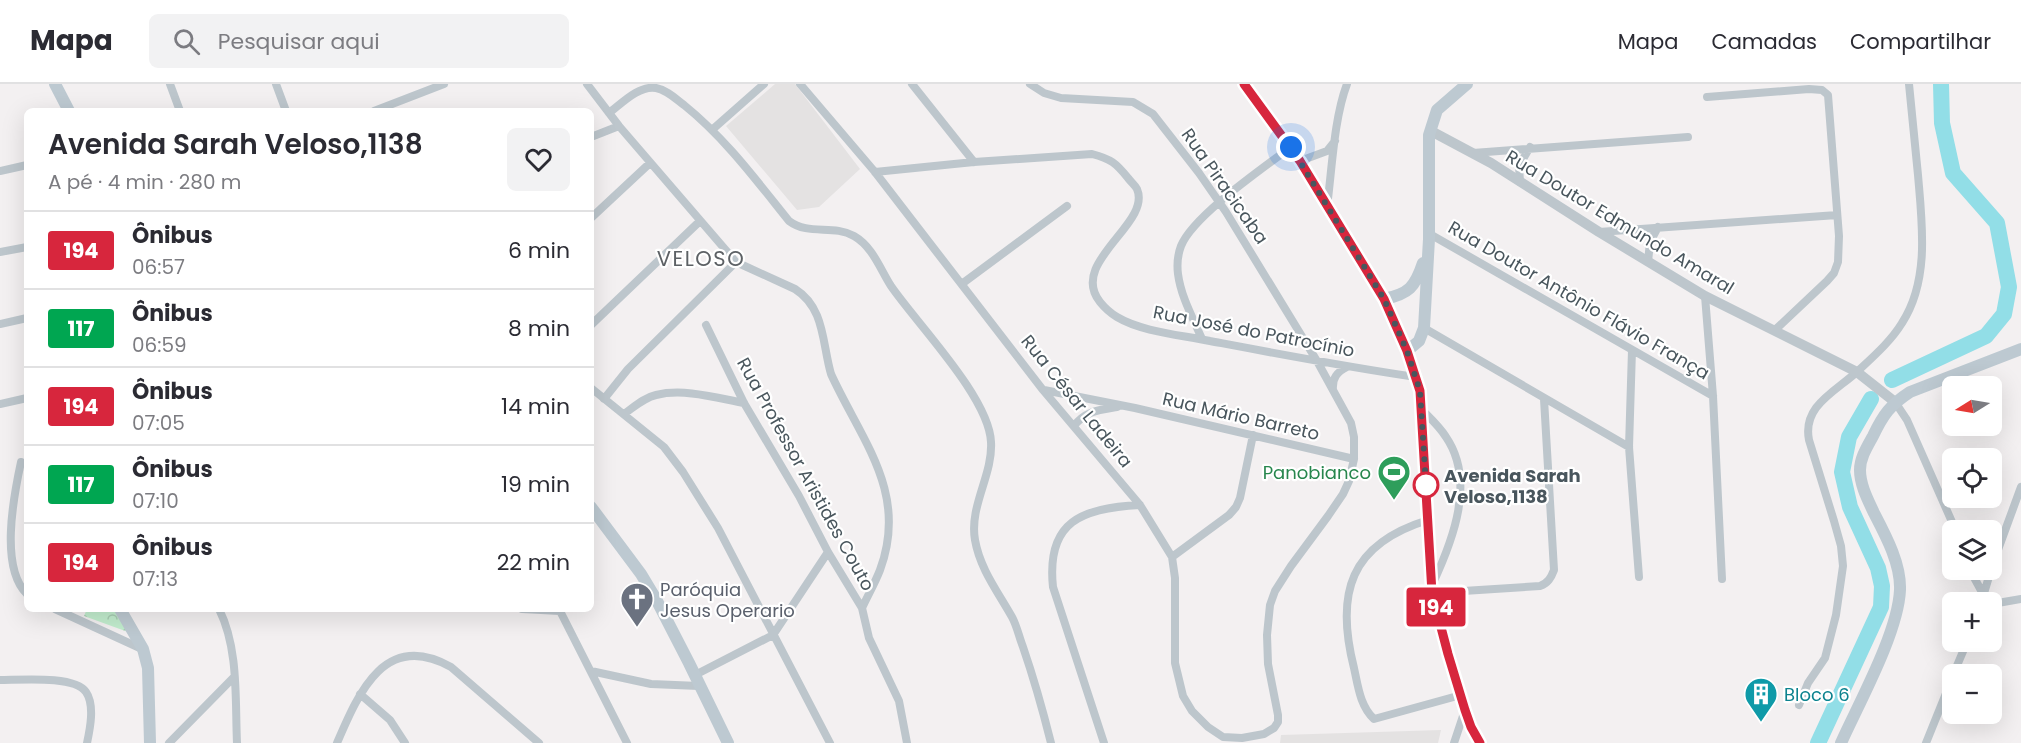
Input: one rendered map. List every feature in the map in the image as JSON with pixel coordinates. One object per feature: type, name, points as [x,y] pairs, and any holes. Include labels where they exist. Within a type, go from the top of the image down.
[{"type":"main road","points":[[55,84],[67,108]]},
{"type":"main road","points":[[1244,84],[1300,161],[1384,299],[1407,351],[1420,391],[1432,589],[1465,710],[1480,743]]},
{"type":"main road","points":[[1407,351],[1419,341],[1425,323],[1428,145],[1431,131],[1437,110],[1467,84]]},
{"type":"main road","points":[[1384,299],[1407,291],[1417,280],[1428,248]]},
{"type":"main road","points":[[1407,291],[1419,303],[1425,323]]},
{"type":"main road","points":[[1841,743],[1881,655],[1898,607],[1900,589],[1898,570],[1886,537],[1866,496],[1860,470],[1862,458],[1882,416],[1895,402],[1910,392],[2021,349]]},
{"type":"main road","points":[[594,511],[641,574],[728,743]]},
{"type":"main road","points":[[122,612],[143,649],[148,668],[150,743]]},
{"type":"main road","points":[[1470,743],[1471,727]]},
{"type":"street","points":[[170,84],[179,108]]},
{"type":"street","points":[[276,84],[285,108]]},
{"type":"street","points":[[382,108],[444,84]]},
{"type":"street","points":[[586,84],[650,163],[736,262],[795,289],[809,300],[814,308],[824,333],[831,374],[881,472],[888,504],[887,542],[879,570],[862,608]]},
{"type":"street","points":[[713,129],[764,84]]},
{"type":"street","name":"Rua César Ladeira","points":[[800,84],[875,172],[963,283],[1043,390],[1140,505],[1172,557],[1175,578],[1175,663],[1183,696],[1192,711],[1208,728],[1233,740],[1264,734]]},
{"type":"street","points":[[912,84],[974,162]]},
{"type":"street","name":"Rua Piracicaba","points":[[1030,84],[1044,93],[1061,98],[1133,102],[1153,114],[1220,202],[1317,361],[1351,423],[1354,437],[1354,459],[1349,481],[1343,494],[1275,591],[1270,605],[1267,635],[1268,664],[1278,722],[1274,728],[1264,734]]},
{"type":"street","points":[[1327,207],[1343,94],[1347,84]]},
{"type":"street","points":[[1799,705],[1808,683],[1825,658],[1836,615],[1843,566],[1841,546],[1809,440],[1808,420],[1823,398],[1857,372],[1902,323],[1919,283],[1922,254],[1921,211],[1909,84]]},
{"type":"street","points":[[609,113],[635,94],[648,88],[664,91],[713,129],[789,221],[798,228],[852,235],[869,248],[891,286],[975,399],[984,416],[992,442],[978,505],[974,528],[975,539],[987,574],[1012,618],[1038,691],[1051,743]]},
{"type":"street","points":[[1707,97],[1809,89],[1822,90],[1830,100],[1838,262],[1834,273],[1775,330]]},
{"type":"street","points":[[594,136],[619,126]]},
{"type":"street","name":"Rua Doutor Edmundo Amaral","points":[[1431,131],[1473,153],[1705,296],[1857,372],[1895,402]]},
{"type":"street","points":[[1473,153],[1688,137]]},
{"type":"street","points":[[1300,161],[1327,151],[1336,141]]},
{"type":"street","points":[[1202,339],[1183,294],[1178,273],[1181,246],[1187,235],[1220,202],[1291,147]]},
{"type":"street","points":[[1520,182],[1519,166],[1530,147]]},
{"type":"street","name":"Rua José do Patrocínio","points":[[875,172],[1092,153],[1108,158],[1117,164],[1136,189],[1138,196],[1134,215],[1097,264],[1093,279],[1095,293],[1100,302],[1117,317],[1161,333],[1416,377]]},
{"type":"street","points":[[594,215],[650,163]]},
{"type":"street","points":[[0,171],[24,166]]},
{"type":"street","points":[[963,283],[1067,206]]},
{"type":"street","points":[[1599,232],[1837,215]]},
{"type":"street","points":[[594,322],[700,221]]},
{"type":"street","points":[[1647,262],[1650,242],[1658,226]]},
{"type":"street","name":"Rua Doutor Antônio Flávio França","points":[[1428,232],[1713,396]]},
{"type":"street","points":[[0,252],[24,248]]},
{"type":"street","points":[[604,399],[635,361],[736,262]]},
{"type":"street","points":[[1705,296],[1713,396],[1722,579]]},
{"type":"street","points":[[0,324],[24,319]]},
{"type":"street","points":[[1425,323],[1544,399],[1629,447]]},
{"type":"street","name":"Rua Professor Aristides Couto","points":[[706,325],[744,403],[862,608],[869,638],[898,701],[907,743]]},
{"type":"street","points":[[1632,350],[1629,447],[1639,577]]},
{"type":"street","points":[[1333,391],[1332,385],[1337,372],[1347,366]]},
{"type":"street","name":"Rua Mário Barreto","points":[[1043,390],[1354,459]]},
{"type":"street","points":[[594,391],[664,447],[683,472],[718,528],[830,743]]},
{"type":"street","points":[[624,414],[642,401],[656,395],[673,393],[702,395],[744,403]]},
{"type":"street","points":[[0,404],[24,399]]},
{"type":"street","points":[[1421,409],[1446,437],[1454,451],[1460,475],[1460,497],[1450,547],[1432,589],[1540,586],[1547,583],[1554,570],[1544,399]]},
{"type":"street","points":[[1895,402],[1907,420],[1951,520]]},
{"type":"street","name":"Rua Mário Barreto","points":[[1074,426],[1079,418],[1088,412],[1120,406]]},
{"type":"street","points":[[1172,557],[1230,515],[1236,507],[1240,498],[1253,435]]},
{"type":"street","points":[[21,462],[6,528],[5,546],[6,563],[11,578],[24,592]]},
{"type":"street","points":[[2002,539],[2021,487]]},
{"type":"street","points":[[1104,743],[1053,587],[1053,550],[1068,526],[1083,516],[1112,507],[1140,505]]},
{"type":"street","points":[[1428,520],[1385,538],[1373,547],[1355,572],[1348,587],[1346,602],[1349,650],[1365,710],[1374,719],[1461,695]]},
{"type":"street","points":[[591,671],[651,684],[697,680],[773,635],[828,552]]},
{"type":"street","points":[[2002,602],[2021,599]]},
{"type":"street","points":[[62,612],[143,649]]},
{"type":"street","points":[[220,612],[227,627],[234,677],[237,743]]},
{"type":"street","points":[[560,612],[627,743]]},
{"type":"street","points":[[337,743],[360,694],[371,677],[384,665],[408,656],[421,655],[451,667],[540,743]]},
{"type":"street","points":[[169,743],[234,677]]},
{"type":"street","points":[[0,680],[63,681],[82,688],[90,702],[87,743]]},
{"type":"street","points":[[360,694],[390,720],[405,743]]},
{"type":"street","points":[[1926,743],[1942,703]]},
{"type":"street","points":[[1454,743],[1465,710]]},
{"type":"shaded area","points":[[775,84],[795,84],[860,169],[819,207],[797,210],[726,126]]},
{"type":"shaded area","points":[[1441,730],[1438,743],[1280,743],[1281,735]]},
{"type":"green space","points":[[86,612],[115,612],[128,632],[84,616]]},
{"type":"waterway","points":[[1892,380],[1986,336],[2004,314],[2009,287],[1997,223],[1953,173],[1942,123],[1941,84]]},
{"type":"waterway","points":[[1818,743],[1881,607],[1882,586],[1878,568],[1850,507],[1842,472],[1849,437],[1871,399]]},
{"type":"bus line","name":"194","points":[[1244,84],[1300,161],[1384,299],[1407,351],[1420,391],[1432,593],[1465,710],[1480,743]]},
{"type":"place","name":"Avenida Sarah Veloso,1138","points":[[1426,485]]},
{"type":"place","name":"Panobianco","points":[[1394,501]]},
{"type":"place","name":"Paróquia Jesus Operario","points":[[637,628]]},
{"type":"place","name":"Bloco 6","points":[[1761,723]]},
{"type":"district","name":"VELOSO","points":[[701,258]]},
{"type":"route","points":[[1291,147],[1384,299],[1407,351],[1420,391],[1426,485]]}]
